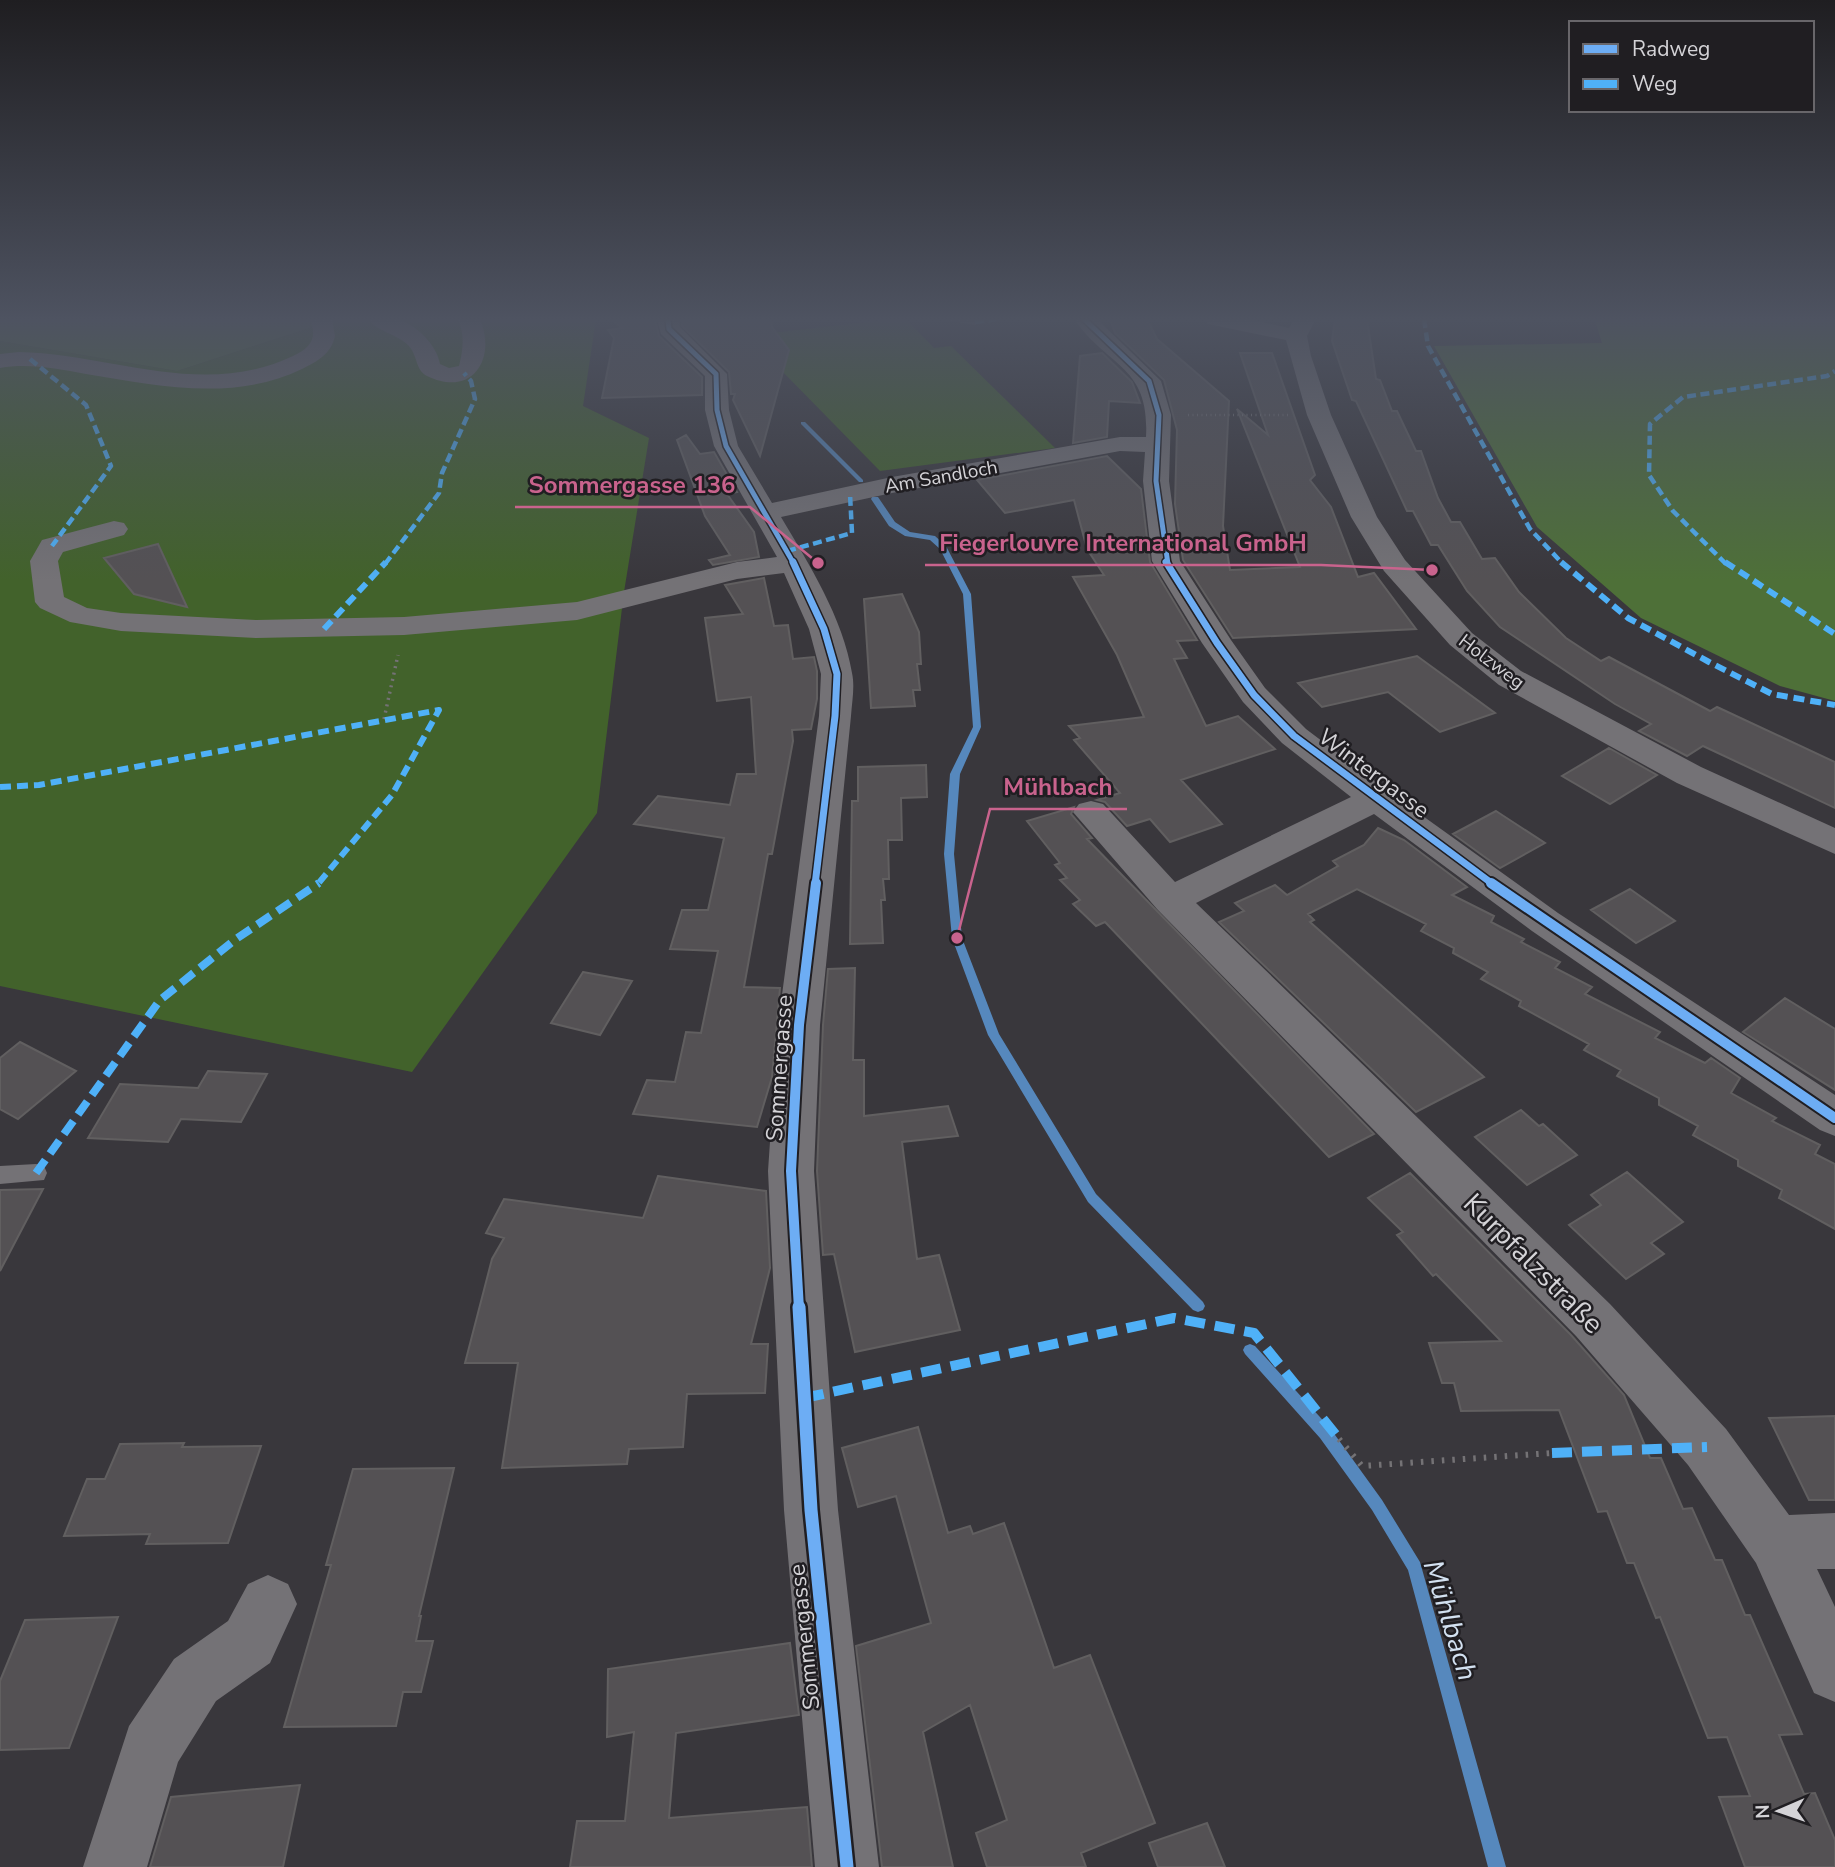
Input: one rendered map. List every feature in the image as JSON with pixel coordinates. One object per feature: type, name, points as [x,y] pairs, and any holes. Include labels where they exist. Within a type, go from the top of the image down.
[{"type":"street","name":"Sommergasse","points":[[717,406],[726,446],[794,563],[824,629],[837,674],[835,716],[799,1026],[791,1171],[811,1510],[847,1867]]},
{"type":"street","name":"Wintergasse","points":[[1154,406],[1159,430],[1157,481],[1160,525],[1171,570],[1254,695],[1293,736],[1545,922],[1835,1118]]},
{"type":"street","name":"Holzweg","points":[[1316,406],[1364,517],[1394,565],[1461,639],[1510,678],[1689,775],[1835,842]]},
{"type":"street","name":"Am Sandloch","points":[[766,512],[892,485],[1120,444],[1159,430]]},
{"type":"street","points":[[114,529],[52,546],[44,561],[50,602],[80,616],[121,622],[256,629],[404,626],[577,611],[737,571],[794,563]]},
{"type":"street","points":[[1170,900],[1376,799]]},
{"type":"street","name":"Kurpfalzstraße","points":[[1091,812],[1170,900],[1593,1320],[1707,1447],[1776,1543],[1835,1672]]},
{"type":"street","points":[[1776,1543],[1835,1541]]},
{"type":"street","points":[[115,1867],[152,1748],[195,1680],[249,1642],[268,1604]]},
{"type":"lane","points":[[0,1175],[36,1173]]},
{"type":"path","points":[[1159,430],[1319,415]]},
{"type":"path","points":[[384,719],[404,626]]},
{"type":"path","points":[[1339,1439],[1362,1466],[1552,1453]]},
{"type":"green space","points":[[0,406],[583,406],[649,438],[624,592],[597,813],[412,1072],[0,986]]},
{"type":"green space","points":[[816,406],[1012,406],[1055,448],[880,471]]},
{"type":"green space","points":[[1468,406],[1835,406],[1835,701],[1780,686],[1641,618],[1537,527]]},
{"type":"building","points":[[736,406],[774,406],[760,456]]},
{"type":"building","points":[[1076,406],[1109,406],[1107,437],[1073,443]]},
{"type":"building","points":[[1171,406],[1229,406],[1223,526],[1230,570],[1300,567],[1237,409],[1268,435],[1258,406],[1291,406],[1315,475],[1310,480],[1331,507],[1358,577],[1374,573],[1416,629],[1233,638],[1183,560],[1175,504],[1177,430]]},
{"type":"building","points":[[1358,406],[1390,406],[1392,411],[1397,411],[1416,451],[1421,451],[1438,498],[1451,522],[1460,522],[1482,559],[1495,558],[1519,592],[1566,638],[1601,661],[1609,657],[1710,711],[1717,707],[1835,762],[1835,808],[1703,746],[1687,756],[1639,731],[1651,724],[1615,704],[1500,627],[1467,591],[1438,545],[1431,545],[1413,511],[1407,511]]},
{"type":"building","points":[[686,435],[700,454],[714,452],[737,492],[727,494],[754,532],[759,557],[713,565],[709,560],[730,555],[705,516],[677,440]]},
{"type":"building","points":[[1107,456],[1141,489],[1150,562],[1197,640],[1177,641],[1187,658],[1174,659],[1206,726],[1238,716],[1275,749],[1181,780],[1222,824],[1170,842],[1150,819],[1127,826],[1105,802],[1097,800],[1120,793],[1074,740],[1080,738],[1069,726],[1144,717],[1117,655],[1073,577],[1104,575],[1087,549],[1074,500],[1005,513],[977,480]]},
{"type":"building","points":[[158,544],[187,607],[134,594],[104,558]]},
{"type":"building","points":[[764,578],[774,626],[788,625],[793,659],[814,657],[817,671],[817,699],[811,729],[792,730],[793,741],[772,854],[768,854],[744,987],[780,988],[772,1077],[757,1127],[633,1114],[647,1080],[675,1082],[686,1032],[701,1033],[718,951],[670,949],[682,910],[708,910],[724,838],[634,824],[658,796],[730,805],[737,774],[756,774],[751,697],[717,701],[705,618],[743,614],[725,585]]},
{"type":"building","points":[[902,594],[919,632],[921,664],[917,664],[920,690],[913,690],[915,706],[871,708],[864,599]]},
{"type":"building","points":[[1417,656],[1495,713],[1440,732],[1388,692],[1322,707],[1298,683]]},
{"type":"building","points":[[1609,748],[1657,775],[1610,804],[1562,776]]},
{"type":"building","points":[[926,765],[927,797],[901,798],[902,840],[888,840],[889,879],[883,879],[885,900],[881,900],[883,943],[850,944],[852,801],[858,801],[858,767]]},
{"type":"building","points":[[1074,807],[1071,814],[1092,838],[1087,839],[1374,1134],[1329,1157],[1105,922],[1096,926],[1073,904],[1080,900],[1060,880],[1067,878],[1055,865],[1060,863],[1027,821]]},
{"type":"building","points":[[1496,811],[1545,843],[1500,868],[1453,834]]},
{"type":"building","points":[[1378,828],[1404,840],[1467,887],[1452,895],[1494,916],[1491,922],[1524,939],[1521,942],[1560,962],[1555,968],[1592,987],[1585,994],[1660,1032],[1655,1038],[1705,1063],[1711,1058],[1740,1078],[1731,1093],[1776,1118],[1772,1121],[1820,1145],[1815,1154],[1835,1164],[1835,1229],[1779,1198],[1782,1190],[1738,1166],[1738,1160],[1693,1135],[1698,1126],[1659,1105],[1659,1098],[1617,1076],[1621,1070],[1584,1050],[1589,1044],[1519,1006],[1521,1001],[1481,979],[1488,972],[1453,953],[1454,948],[1421,931],[1426,924],[1357,889],[1308,914],[1314,920],[1310,922],[1484,1077],[1416,1112],[1219,922],[1244,911],[1235,903],[1275,885],[1287,895],[1338,866],[1333,861],[1364,845]]},
{"type":"building","points":[[1630,889],[1675,921],[1636,943],[1591,910]]},
{"type":"building","points":[[855,968],[853,1060],[864,1060],[864,1116],[948,1106],[958,1136],[902,1142],[917,1259],[939,1255],[960,1330],[855,1352],[834,1254],[823,1255],[817,1171],[828,969]]},
{"type":"building","points":[[583,972],[632,981],[600,1035],[551,1023]]},
{"type":"building","points":[[1785,998],[1835,1029],[1835,1090],[1743,1032]]},
{"type":"building","points":[[20,1042],[76,1071],[18,1119],[0,1109],[0,1058]]},
{"type":"building","points":[[208,1071],[267,1074],[241,1122],[181,1119],[168,1142],[88,1138],[120,1084],[198,1088]]},
{"type":"building","points":[[1521,1110],[1539,1126],[1543,1124],[1577,1155],[1527,1185],[1475,1137]]},
{"type":"building","points":[[1627,1172],[1683,1222],[1651,1243],[1664,1254],[1626,1279],[1569,1225],[1601,1205],[1591,1195]]},
{"type":"building","points":[[1410,1173],[1571,1335],[1624,1395],[1650,1458],[1661,1458],[1683,1509],[1692,1508],[1715,1560],[1722,1560],[1745,1615],[1750,1615],[1802,1734],[1779,1735],[1804,1794],[1815,1793],[1835,1840],[1835,1867],[1745,1867],[1719,1797],[1750,1796],[1727,1737],[1708,1738],[1660,1617],[1656,1618],[1634,1563],[1627,1563],[1607,1511],[1598,1512],[1559,1410],[1461,1411],[1454,1383],[1442,1383],[1429,1343],[1501,1341],[1436,1274],[1433,1276],[1397,1235],[1403,1232],[1368,1198]]},
{"type":"building","points":[[658,1176],[766,1191],[770,1268],[751,1344],[768,1344],[765,1393],[687,1394],[683,1447],[629,1449],[627,1464],[502,1468],[518,1363],[465,1363],[492,1259],[504,1238],[486,1233],[504,1199],[643,1218]]},
{"type":"building","points":[[43,1189],[0,1271],[0,1190]]},
{"type":"building","points":[[1835,1416],[1835,1500],[1809,1500],[1769,1418]]},
{"type":"building","points":[[918,1427],[948,1533],[970,1526],[973,1534],[1004,1523],[1054,1668],[1090,1655],[1155,1823],[1081,1853],[1086,1867],[987,1867],[976,1833],[1007,1820],[970,1705],[923,1732],[953,1867],[882,1867],[856,1646],[931,1623],[896,1496],[858,1507],[842,1448]]},
{"type":"building","points":[[184,1443],[182,1447],[261,1446],[228,1543],[146,1544],[150,1534],[64,1536],[87,1479],[105,1479],[120,1444]]},
{"type":"building","points":[[454,1468],[419,1616],[416,1641],[433,1641],[421,1692],[403,1692],[396,1726],[284,1727],[331,1565],[326,1565],[353,1469]]},
{"type":"building","points":[[118,1617],[69,1748],[0,1750],[0,1681],[25,1620]]},
{"type":"building","points":[[790,1643],[799,1715],[676,1733],[669,1818],[807,1807],[812,1867],[570,1867],[577,1821],[625,1821],[634,1732],[607,1737],[608,1669]]},
{"type":"building","points":[[300,1785],[283,1867],[150,1867],[171,1797]]},
{"type":"building","points":[[1207,1823],[1225,1867],[1158,1867],[1149,1843]]},
{"type":"waterway","name":"Mühlbach","points":[[803,423],[861,481]]},
{"type":"waterway","name":"Mühlbach","points":[[875,499],[892,524],[908,534],[932,538],[943,548],[967,594],[977,727],[955,774],[949,854],[957,938],[994,1035],[1092,1198],[1198,1306]]},
{"type":"waterway","name":"Mühlbach","points":[[1250,1350],[1325,1433],[1377,1505],[1415,1567],[1497,1867]]},
{"type":"marked path","points":[[52,546],[111,466],[86,406]]},
{"type":"marked path","points":[[324,629],[388,560],[439,493],[442,473],[472,406]]},
{"type":"marked path","points":[[1462,406],[1530,529],[1556,558],[1628,618],[1772,694],[1835,705]]},
{"type":"marked path","points":[[1672,406],[1650,424],[1649,475],[1673,511],[1731,568],[1835,634]]},
{"type":"marked path","points":[[787,551],[852,533],[850,494]]},
{"type":"marked path","points":[[0,787],[39,785],[439,710],[392,795],[316,886],[236,939],[160,1000],[36,1173]]},
{"type":"marked path","points":[[804,1398],[1174,1318],[1254,1333],[1339,1439]]},
{"type":"marked path","points":[[1552,1453],[1707,1447]]},
{"type":"cycle path","points":[[717,406],[726,446],[794,563],[824,629],[837,674],[835,716],[799,1025],[791,1171],[811,1510],[847,1867]]},
{"type":"cycle path","points":[[1156,406],[1159,415],[1156,481],[1166,561],[1217,643],[1254,695],[1294,736],[1376,799],[1545,922],[1835,1118]]},
{"type":"place","name":"Sommergasse 136","points":[[818,563]]},
{"type":"place","name":"Fiegerlouvre International GmbH","points":[[1432,570]]},
{"type":"place","name":"Mühlbach","points":[[957,938]]}]
